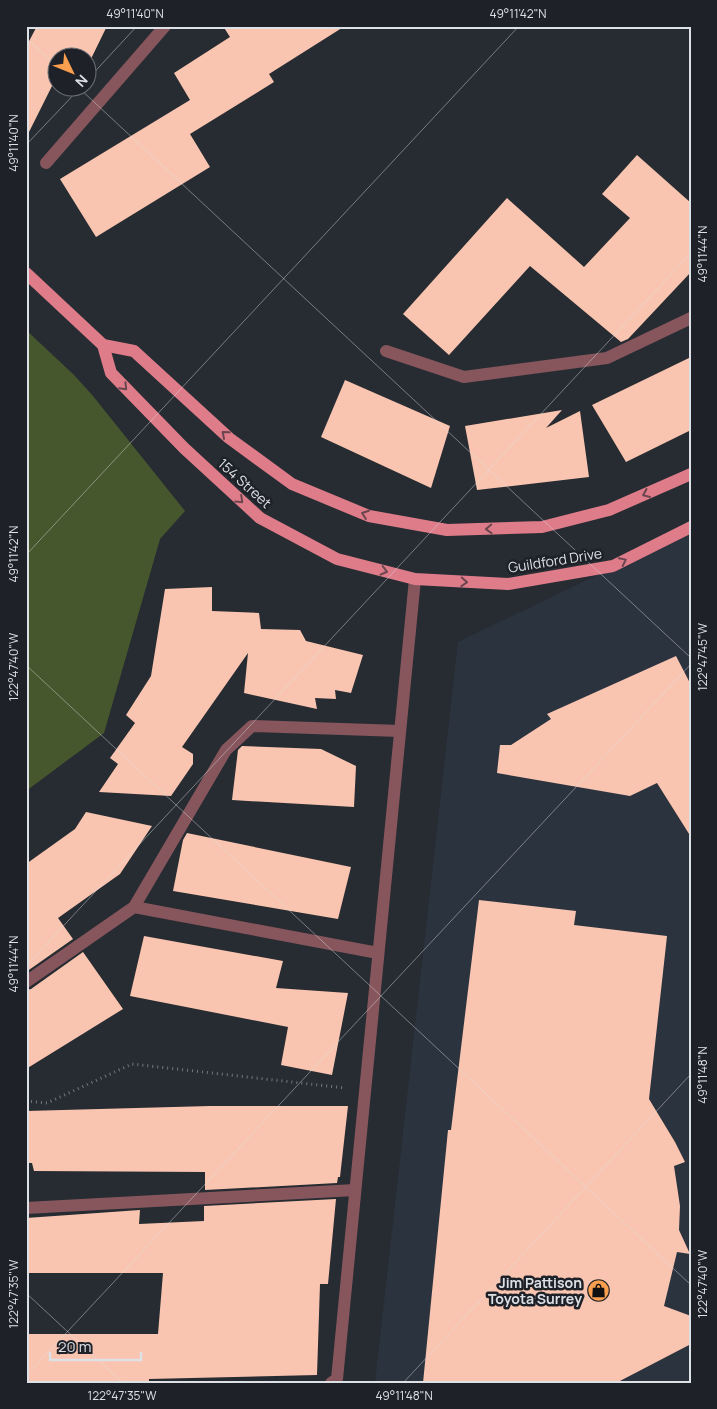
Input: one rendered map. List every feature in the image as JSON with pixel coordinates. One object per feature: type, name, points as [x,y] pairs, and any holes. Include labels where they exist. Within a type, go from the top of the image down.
[{"type":"main road","name":"154 Street","points":[[26,273],[103,344],[134,351],[229,438],[292,484],[369,516],[447,530],[542,527],[609,510],[691,474]]},
{"type":"main road","name":"154 Street","points":[[103,344],[111,373],[184,448],[260,518],[337,559],[415,579]]},
{"type":"main road","name":"Guildford Drive","points":[[415,579],[508,584],[613,566],[691,528]]},
{"type":"lane","points":[[46,163],[165,26]]},
{"type":"lane","points":[[386,351],[464,377],[607,358],[691,318]]},
{"type":"lane","points":[[331,1383],[337,1379],[415,579]]},
{"type":"lane","points":[[26,982],[134,907],[226,750],[252,726],[400,730]]},
{"type":"lane","points":[[134,907],[378,953]]},
{"type":"lane","points":[[26,1208],[355,1190]]},
{"type":"path","points":[[26,1101],[47,1104],[132,1064],[348,1089]]},
{"type":"shaded area","points":[[691,530],[691,1383],[375,1383],[458,642]]},
{"type":"green space","points":[[26,330],[73,374],[93,396],[185,511],[160,539],[104,733],[26,791]]},
{"type":"building","points":[[37,26],[107,26],[96,48],[48,48],[48,94],[26,138],[26,47]]},
{"type":"building","points":[[223,26],[345,26],[269,74],[274,82],[190,134],[210,167],[96,237],[60,179],[190,100],[174,73],[230,37]]},
{"type":"building","points":[[637,155],[691,203],[691,272],[628,339],[621,342],[530,266],[449,355],[403,314],[507,198],[584,267],[630,218],[602,194]]},
{"type":"building","points":[[691,357],[691,430],[626,462],[592,405]]},
{"type":"building","points":[[345,380],[450,426],[431,488],[321,437]]},
{"type":"building","points":[[562,410],[546,428],[580,411],[589,477],[477,490],[465,426]]},
{"type":"building","points":[[212,587],[212,611],[259,613],[261,629],[300,630],[306,641],[363,655],[351,693],[335,690],[336,699],[315,698],[317,709],[244,693],[248,653],[182,747],[193,754],[193,764],[171,796],[99,792],[118,764],[110,758],[135,723],[126,715],[151,676],[165,589]]},
{"type":"building","points":[[676,656],[691,685],[691,837],[657,783],[630,796],[497,773],[500,745],[511,745],[551,719],[547,714]]},
{"type":"building","points":[[242,746],[321,749],[356,766],[354,807],[232,800],[238,750]]},
{"type":"building","points":[[86,812],[152,826],[120,874],[58,918],[73,939],[26,972],[26,864],[75,829]]},
{"type":"building","points":[[187,833],[351,867],[338,919],[173,891],[183,840]]},
{"type":"building","points":[[479,900],[576,911],[574,925],[667,936],[649,1099],[685,1162],[674,1166],[680,1206],[679,1230],[690,1254],[677,1252],[664,1306],[691,1316],[691,1344],[616,1383],[423,1383],[448,1130],[451,1130]]},
{"type":"building","points":[[144,936],[283,961],[276,988],[348,993],[332,1075],[281,1065],[288,1027],[130,996]]},
{"type":"building","points":[[83,952],[123,1009],[26,1069],[26,990],[31,989]]},
{"type":"building","points":[[210,1106],[348,1106],[340,1177],[338,1177],[337,1183],[205,1190],[205,1172],[34,1171],[32,1163],[26,1163],[26,1111]]},
{"type":"building","points":[[336,1199],[328,1284],[320,1284],[317,1375],[149,1379],[149,1383],[26,1383],[26,1334],[158,1334],[163,1273],[26,1273],[26,1218],[140,1210],[139,1224],[204,1221],[204,1206]]},
{"type":"place","name":"Jim Pattison Toyota Surrey","points":[[598,1290]]}]
